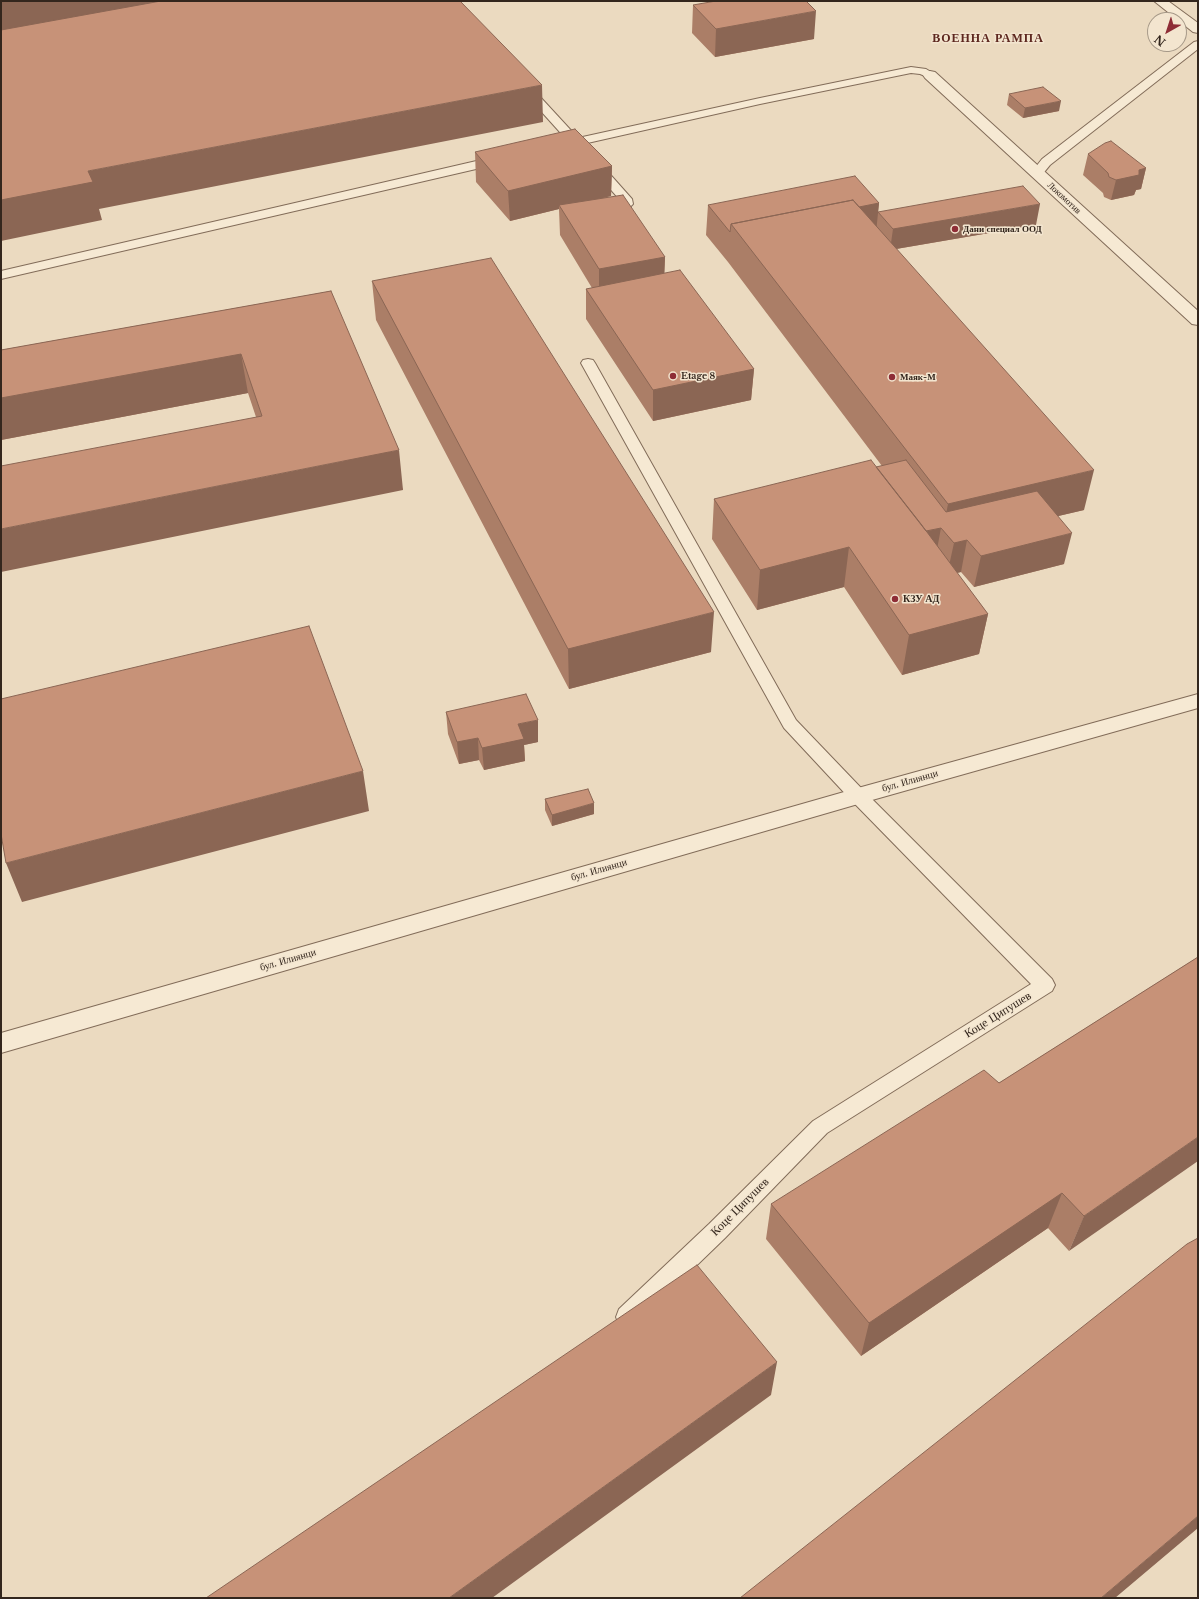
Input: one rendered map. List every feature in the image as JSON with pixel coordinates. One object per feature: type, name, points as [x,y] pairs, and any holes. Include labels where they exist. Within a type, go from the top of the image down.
[{"type":"street","points":[[1160,1],[1198,29]]},
{"type":"street","name":"Локомотив","points":[[930,75],[1198,320]]},
{"type":"street","name":"бул. Илиянци","points":[[1,1043],[858,796],[1198,701]]},
{"type":"lane","points":[[1037,173],[1046,162],[1198,44]]},
{"type":"lane","points":[[552,148],[760,101],[911,70],[922,71],[930,75]]},
{"type":"lane","points":[[517,78],[626,199],[627,204],[621,209],[599,216]]},
{"type":"lane","points":[[1,275],[513,157]]},
{"type":"lane","points":[[588,363],[790,724],[858,796]]},
{"type":"lane","name":"Коце Ципушев","points":[[613,1330],[717,1231],[820,1128],[1045,985],[858,796]]},
{"type":"building","points":[[161,1],[460,1],[542,85],[88,171],[93,182],[1,200],[1,30]]},
{"type":"building","points":[[716,1],[806,1],[816,11],[716,29],[693,5]]},
{"type":"building","points":[[1043,87],[1061,101],[1025,108],[1009,94]]},
{"type":"building","points":[[575,129],[612,166],[508,191],[475,152]]},
{"type":"building","points":[[1111,141],[1146,168],[1139,170],[1139,175],[1116,180],[1109,177],[1108,173],[1088,154],[1105,143]]},
{"type":"building","points":[[855,176],[879,203],[859,207],[853,200],[731,224],[730,232],[708,205]]},
{"type":"building","points":[[1023,186],[1040,204],[893,229],[878,212]]},
{"type":"building","points":[[623,195],[665,257],[599,269],[559,205]]},
{"type":"building","name":"Маяк-М","points":[[853,200],[1094,470],[948,504],[731,224]]},
{"type":"building","points":[[491,258],[714,612],[568,649],[372,281]]},
{"type":"building","points":[[680,270],[754,369],[653,390],[586,289]]},
{"type":"building","points":[[331,291],[399,450],[1,529],[1,466],[262,416],[241,354],[1,398],[1,350]]},
{"type":"building","points":[[871,460],[988,614],[909,635],[849,547],[760,570],[714,499]]},
{"type":"building","points":[[906,460],[946,512],[1037,491],[1072,533],[981,556],[967,540],[954,543],[941,528],[926,531],[876,467]]},
{"type":"building","points":[[309,626],[363,771],[6,863],[1,834],[1,699]]},
{"type":"building","points":[[526,694],[538,720],[518,724],[524,739],[482,748],[478,738],[457,742],[446,712]]},
{"type":"building","points":[[588,789],[594,803],[552,815],[545,799]]},
{"type":"building","points":[[1198,957],[1198,1137],[1084,1216],[1062,1193],[869,1323],[771,1204],[984,1070],[999,1083]]},
{"type":"building","points":[[1198,1238],[1198,1516],[1101,1598],[740,1598],[1187,1244]]},
{"type":"building","points":[[697,1265],[777,1362],[449,1598],[206,1598]]},
{"type":"place","name":"Дани специал ООД","points":[[955,229]]},
{"type":"place","name":"Etage 8","points":[[673,376]]},
{"type":"place","name":"Маяк-М","points":[[892,377]]},
{"type":"place","name":"КЗУ АД","points":[[895,599]]},
{"type":"district","name":"ВОЕННА РАМПА","points":[[988,39]]}]
